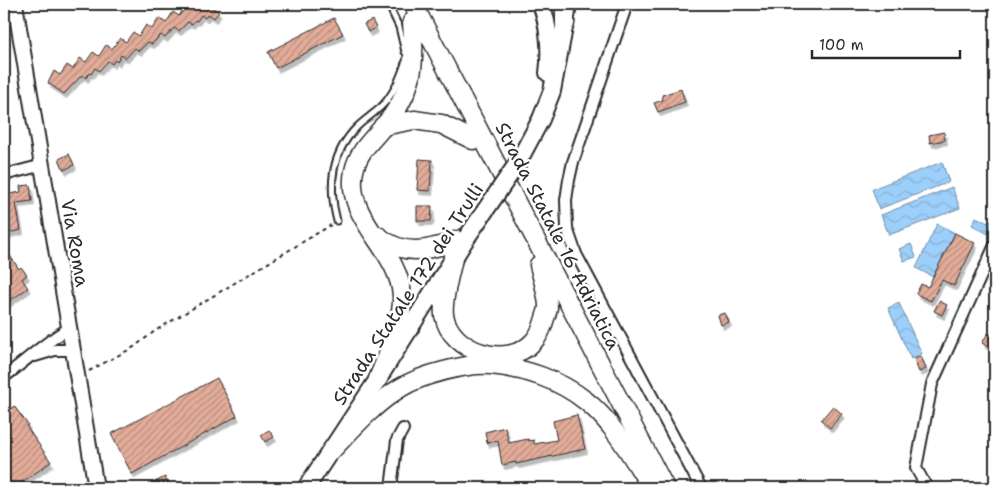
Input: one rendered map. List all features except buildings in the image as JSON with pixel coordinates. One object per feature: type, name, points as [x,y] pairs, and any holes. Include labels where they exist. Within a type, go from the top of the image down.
[{"type":"highway","name":"Strada Statale 16 Adriatica","points":[[403,4],[539,265],[652,488]]},
{"type":"highway","name":"Strada Statale 16 Adriatica","points":[[414,4],[665,488]]},
{"type":"highway","points":[[565,24],[567,4]]},
{"type":"highway","points":[[378,379],[398,330],[402,296],[394,264],[360,214],[354,193],[354,171],[368,142],[383,126],[405,95],[413,67],[415,48],[412,22]]},
{"type":"highway","points":[[383,126],[414,120],[442,124],[473,140]]},
{"type":"highway","points":[[370,229],[389,245],[408,250],[435,248],[467,237]]},
{"type":"highway","points":[[453,258],[444,315],[452,335],[469,349],[490,355],[516,353],[533,342],[543,326],[548,306],[539,265]]},
{"type":"highway","points":[[330,452],[372,408],[401,387],[456,368],[490,365],[523,370],[555,382],[586,400],[613,429],[652,488]]},
{"type":"main road","points":[[541,4],[546,16],[549,42],[549,66],[541,119]]},
{"type":"main road","points":[[541,119],[552,91],[565,24]]},
{"type":"main road","name":"Strada Statale 172 dei Trulli","points":[[306,488],[378,379],[453,258],[517,164],[541,119]]},
{"type":"street","points":[[627,4],[573,162],[566,200],[567,228],[576,254],[701,488]]},
{"type":"street","name":"Via Roma","points":[[12,8],[43,165],[96,488]]},
{"type":"street","points":[[4,175],[43,165]]},
{"type":"street","points":[[927,488],[916,468],[932,384],[995,245]]},
{"type":"street","points":[[4,377],[31,357],[50,339],[70,328]]},
{"type":"street","points":[[31,357],[55,350],[74,350]]},
{"type":"street","points":[[391,488],[397,440],[403,429]]},
{"type":"lane","points":[[337,221],[331,189],[334,165],[342,147],[356,127],[377,111],[391,96],[405,64],[405,48],[399,27],[388,4]]},
{"type":"path","points":[[78,375],[96,368],[134,347],[155,331],[337,221]]},
{"type":"water","points":[[942,162],[949,182],[879,209],[872,189]]},
{"type":"water","points":[[952,187],[960,208],[889,235],[881,215]]},
{"type":"water","points":[[976,217],[988,223],[989,221],[993,223],[988,234],[972,225]]},
{"type":"water","points":[[937,224],[955,233],[933,277],[916,268]]},
{"type":"water","points":[[911,244],[916,257],[904,261],[899,249]]},
{"type":"water","points":[[899,303],[922,354],[911,359],[888,308]]}]
